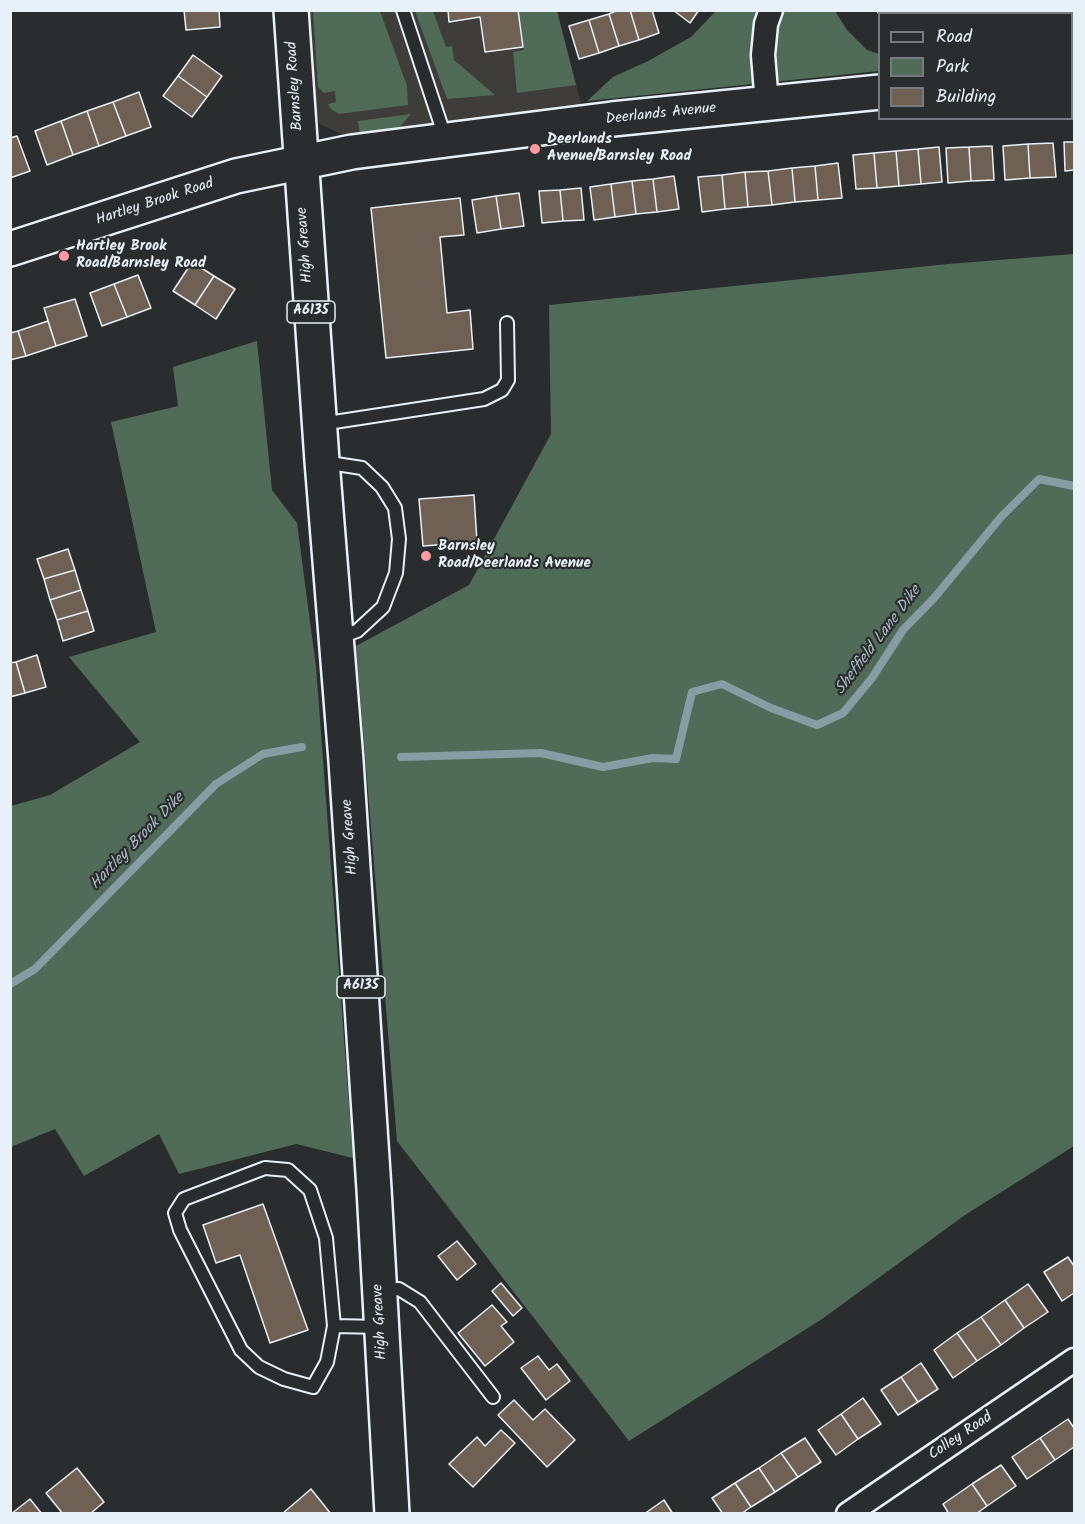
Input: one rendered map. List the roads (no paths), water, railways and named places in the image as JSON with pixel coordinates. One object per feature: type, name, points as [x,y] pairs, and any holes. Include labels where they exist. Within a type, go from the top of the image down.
[{"type":"main road","name":"Barnsley Road","points":[[291,10],[300,162]]},
{"type":"main road","name":"Deerlands Avenue","points":[[300,162],[352,152],[612,119],[878,92]]},
{"type":"main road","name":"Hartley Brook Road","points":[[10,249],[236,176],[300,162]]},
{"type":"main road","name":"High Greave","points":[[300,162],[347,785],[380,1290],[392,1514]]},
{"type":"street","points":[[767,104],[763,55],[766,24],[771,10]]},
{"type":"street","name":"Colley Road","points":[[848,1514],[1074,1360]]},
{"type":"lane","points":[[403,10],[446,140]]},
{"type":"lane","points":[[320,424],[484,399],[502,390],[508,380],[507,322]]},
{"type":"lane","points":[[322,461],[362,468],[382,487],[395,508],[399,539],[396,573],[383,607],[357,631],[336,639]]},
{"type":"lane","points":[[265,1168],[288,1170],[310,1190],[326,1238],[334,1326],[327,1362],[313,1387],[284,1379],[259,1367],[241,1350],[180,1230],[175,1213],[184,1199],[265,1168]]},
{"type":"lane","points":[[380,1290],[399,1289],[420,1302],[493,1397]]},
{"type":"lane","points":[[334,1326],[382,1327]]},
{"type":"waterway","name":"Sheffield Lane Dike","points":[[401,757],[541,753],[603,767],[653,758],[676,759],[692,692],[722,684],[771,708],[817,725],[843,713],[872,678],[903,630],[935,597],[1001,517],[1039,479],[1074,486]]},
{"type":"waterway","name":"Hartley Brook Dike","points":[[10,984],[35,969],[216,784],[263,754],[302,747]]},
{"type":"place","name":"Deerlands Avenue/Barnsley Road","points":[[535,149]]},
{"type":"place","name":"Hartley Brook Road/Barnsley Road","points":[[64,256]]},
{"type":"place","name":"Barnsley Road/Deerlands Avenue","points":[[426,556]]}]
